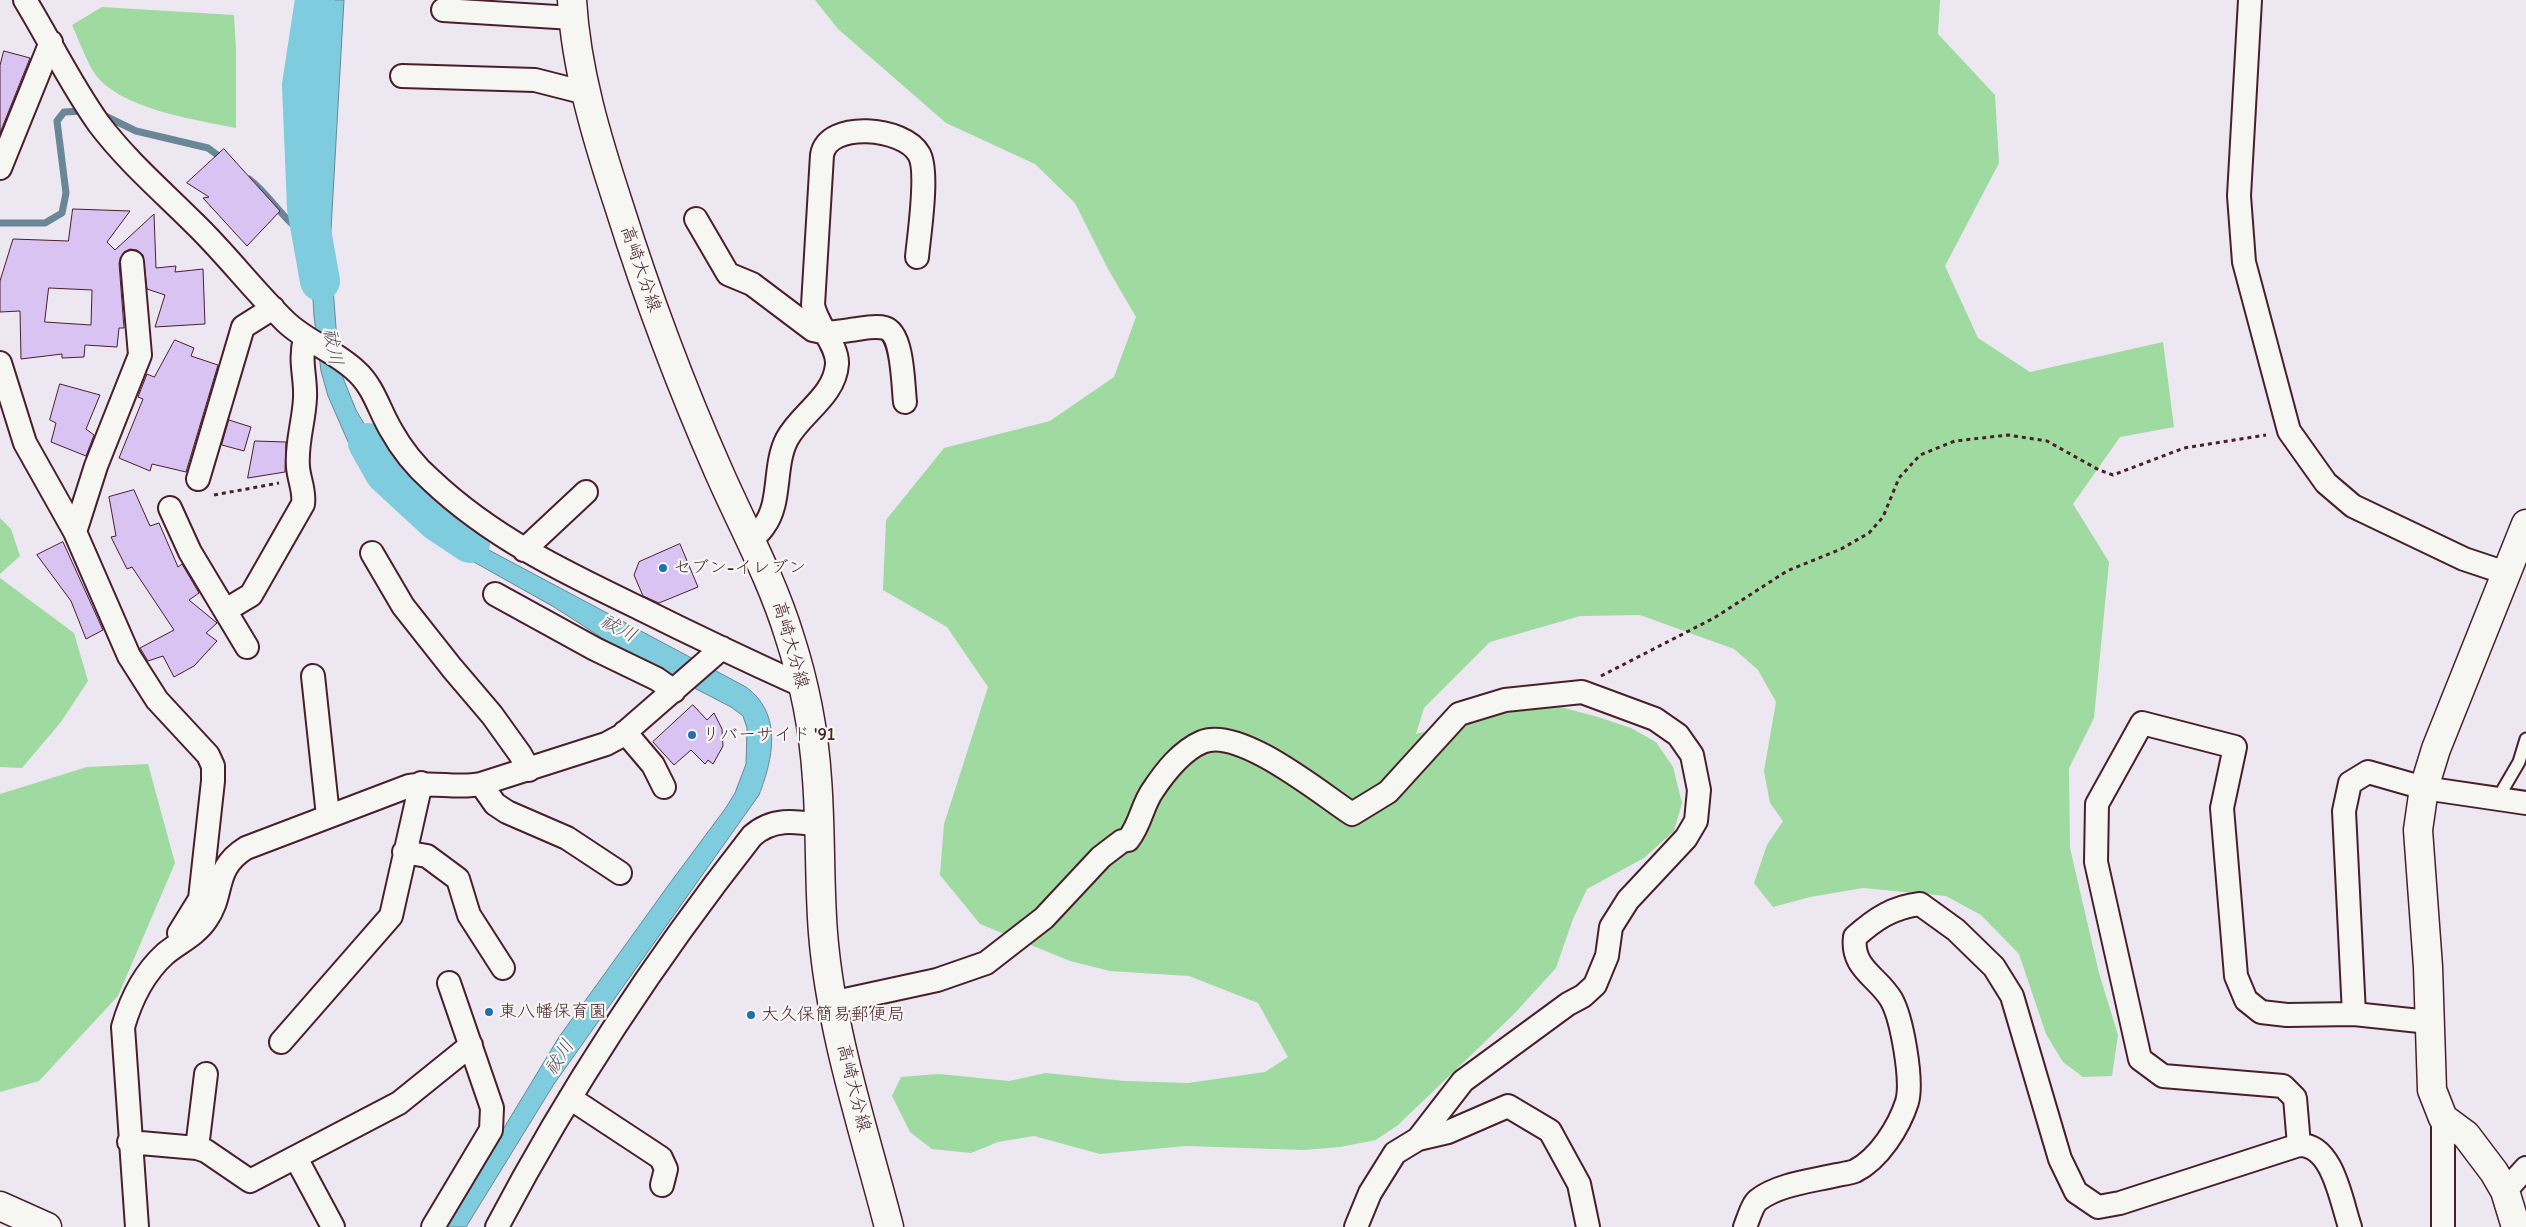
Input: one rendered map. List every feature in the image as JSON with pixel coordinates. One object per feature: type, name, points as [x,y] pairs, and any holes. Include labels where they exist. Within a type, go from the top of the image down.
[{"type":"main road","name":"高崎大分線","points":[[572,9],[586,93],[598,141],[629,240],[667,346],[718,470],[774,591],[790,636],[803,686],[817,777],[823,932],[831,1003],[889,1227]]},
{"type":"main road","points":[[2516,1227],[2505,1191],[2494,1172],[2466,1135],[2443,1118],[2432,1090],[2428,967],[2418,830],[2424,788],[2436,749],[2526,524]]},
{"type":"main road","points":[[0,1206],[47,1227]]},
{"type":"street","points":[[25,0],[51,42],[78,92],[121,152],[196,224],[273,308],[308,340],[343,360],[369,386],[390,429],[422,471],[474,517],[524,550],[716,653],[803,686]]},
{"type":"street","points":[[2250,0],[2239,196],[2244,262],[2289,431],[2326,484],[2353,506],[2464,558],[2506,573]]},
{"type":"street","points":[[442,10],[572,9]]},
{"type":"street","points":[[0,166],[51,42]]},
{"type":"street","points":[[402,76],[535,80],[586,93]]},
{"type":"street","points":[[751,540],[765,526],[773,507],[779,460],[787,440],[832,382],[836,356],[824,334],[813,305],[822,155],[823,148],[829,140],[851,133],[877,132],[903,139],[920,155],[923,171],[917,257]]},
{"type":"street","points":[[696,218],[728,274],[752,284],[806,325],[824,334],[877,327],[888,329],[893,333],[898,344],[905,402]]},
{"type":"street","points":[[75,532],[96,466],[140,355],[132,262]]},
{"type":"street","points":[[204,487],[244,327],[273,308]]},
{"type":"street","points":[[226,610],[251,595],[300,513],[304,495],[297,453],[305,397],[301,360],[308,340]]},
{"type":"street","points":[[0,363],[26,443],[75,532],[129,656],[157,700],[200,745],[213,766],[214,781],[200,899],[165,954],[138,988],[129,1004],[123,1027],[129,1142],[137,1227]]},
{"type":"street","points":[[524,550],[586,492]]},
{"type":"street","points":[[170,508],[190,552],[247,647]]},
{"type":"street","points":[[372,553],[403,606],[452,668],[492,714],[529,770]]},
{"type":"street","points":[[495,594],[595,649],[657,679],[678,686]]},
{"type":"street","points":[[165,954],[206,921],[211,912],[222,874],[238,853],[328,816],[421,783],[467,787],[529,770],[606,744],[625,732],[716,653]]},
{"type":"street","points":[[313,676],[328,816]]},
{"type":"street","points":[[831,1003],[937,980],[986,962],[1044,918],[1101,857],[1122,841],[1128,840],[1137,829],[1151,791],[1180,756],[1203,742],[1231,741],[1261,753],[1352,814],[1388,792],[1459,714],[1505,700],[1582,692],[1655,719],[1678,735],[1692,755],[1699,790],[1696,821],[1686,838],[1628,900],[1610,927],[1607,956],[1595,985],[1583,996],[1568,1004],[1463,1082],[1418,1139]]},
{"type":"street","points":[[2299,1145],[2295,1098],[2283,1086],[2163,1076],[2140,1059],[2096,862],[2097,804],[2142,723],[2235,747],[2222,808],[2236,976],[2246,1000],[2261,1012],[2287,1015],[2354,1014],[2429,1022]]},
{"type":"street","points":[[625,732],[654,765],[664,787]]},
{"type":"street","points":[[2354,1014],[2344,811],[2350,783],[2368,772],[2424,788],[2526,803]]},
{"type":"street","points":[[281,1042],[390,916],[421,783]]},
{"type":"street","points":[[481,784],[495,804],[506,812],[567,838],[620,873]]},
{"type":"street","points":[[496,1227],[534,1157],[570,1098],[695,909],[752,836],[761,828],[775,822],[819,824]]},
{"type":"street","points":[[404,852],[427,856],[458,879],[469,915],[482,939],[502,968]]},
{"type":"street","points":[[1745,1227],[1757,1201],[1786,1186],[1855,1171],[1875,1155],[1896,1128],[1908,1101],[1907,1072],[1900,1018],[1890,997],[1864,969],[1853,950],[1854,937],[1874,919],[1902,906],[1920,904],[1956,930],[1994,967],[2012,996],[2060,1159],[2076,1192],[2098,1207],[2120,1203],[2299,1145],[2309,1145],[2323,1154],[2332,1171],[2350,1227]]},
{"type":"street","points":[[432,1227],[491,1130],[492,1108],[449,983]]},
{"type":"street","points":[[129,1142],[197,1148],[206,1151],[250,1181],[399,1103],[471,1045]]},
{"type":"street","points":[[197,1148],[206,1074]]},
{"type":"street","points":[[570,1098],[661,1158],[666,1169],[662,1185]]},
{"type":"street","points":[[1356,1227],[1370,1193],[1395,1153],[1418,1139],[1448,1132],[1508,1106],[1550,1131],[1579,1184],[1588,1227]]},
{"type":"street","points":[[2443,1118],[2443,1227]]},
{"type":"street","points":[[296,1158],[333,1227]]},
{"type":"street","points":[[2505,1191],[2526,1168]]},
{"type":"lane","points":[[2498,798],[2519,762],[2526,739]]},
{"type":"path","points":[[1582,692],[1603,674],[1714,618],[1787,571],[1841,550],[1869,533],[1883,517],[1899,478],[1920,455],[1955,441],[2008,435],[2047,441],[2099,470],[2113,475],[2184,448],[2289,431]]},
{"type":"path","points":[[204,487],[300,479]]},
{"type":"green space","points":[[815,0],[1940,0],[1938,34],[1995,95],[1999,163],[1945,266],[1978,338],[2030,372],[2163,342],[2174,427],[2120,437],[2073,504],[2109,562],[2094,718],[2069,768],[2070,848],[2099,973],[2118,1035],[2112,1076],[2083,1077],[2063,1062],[2046,1034],[2019,954],[1981,915],[1946,896],[1863,888],[1810,897],[1773,907],[1754,883],[1767,845],[1783,821],[1770,803],[1764,771],[1776,702],[1758,670],[1734,649],[1640,615],[1580,616],[1490,642],[1424,708],[1416,734],[1516,708],[1557,706],[1631,728],[1656,742],[1673,767],[1682,803],[1674,831],[1644,858],[1587,889],[1573,919],[1556,968],[1514,1014],[1398,1125],[1376,1140],[1340,1147],[1304,1150],[1186,1146],[1100,1154],[1034,1136],[998,1142],[971,1153],[932,1149],[910,1132],[892,1096],[901,1077],[939,1074],[1009,1081],[1046,1073],[1125,1081],[1188,1083],[1265,1072],[1288,1057],[1258,1003],[1189,976],[1110,971],[1070,961],[980,924],[940,875],[944,824],[988,687],[947,627],[883,590],[886,520],[944,448],[1050,421],[1114,377],[1136,317],[1108,269],[1075,203],[1035,164],[946,123],[838,29]]},
{"type":"green space","points":[[102,7],[234,15],[236,128],[183,117],[145,106],[128,99],[100,80],[88,62],[72,25]]},
{"type":"green space","points":[[0,518],[11,529],[20,556],[0,574]]},
{"type":"green space","points":[[0,578],[74,633],[88,681],[61,722],[22,768],[0,767]]},
{"type":"green space","points":[[148,764],[175,863],[118,996],[39,1081],[0,1092],[0,794],[87,767]]},
{"type":"water","points":[[324,0],[344,0],[330,247],[339,368],[356,410],[398,482],[403,496],[470,540],[746,687],[758,698],[766,710],[772,738],[768,767],[759,795],[554,1084],[466,1227],[444,1227],[559,1037],[735,793],[746,764],[747,728],[743,716],[731,707],[621,650],[554,607],[424,534],[427,529],[381,494],[370,483],[349,444],[328,396],[321,371],[314,316],[310,252],[319,51]]},
{"type":"building","points":[[4,51],[30,58],[0,133],[0,66]]},
{"type":"building","points":[[224,149],[280,211],[247,246],[203,198],[209,197],[187,183]]},
{"type":"building","points":[[73,209],[130,211],[107,242],[115,250],[154,214],[156,268],[176,266],[175,272],[203,269],[205,324],[155,327],[165,295],[147,289],[143,255],[137,250],[130,249],[124,252],[119,263],[124,328],[119,328],[117,347],[85,345],[84,357],[62,358],[62,354],[21,359],[20,311],[0,312],[0,281],[13,239],[68,241]],"holes":[[[49,288],[92,290],[91,325],[45,322]]]},
{"type":"building","points":[[175,340],[194,348],[191,356],[218,365],[186,472],[152,464],[150,471],[119,458],[143,399],[138,397],[147,374],[154,377]]},
{"type":"building","points":[[60,384],[100,395],[86,429],[94,435],[86,456],[51,442],[56,423],[50,420]]},
{"type":"building","points":[[229,420],[251,427],[244,451],[222,445]]},
{"type":"building","points":[[255,441],[286,442],[285,472],[248,478]]},
{"type":"building","points":[[134,490],[150,526],[159,523],[178,567],[182,564],[199,593],[189,600],[217,623],[206,633],[217,641],[194,666],[174,677],[163,656],[148,661],[140,648],[174,630],[132,567],[127,569],[111,537],[116,536],[109,497]]},
{"type":"building","points":[[63,542],[103,630],[86,639],[71,601],[37,555]]},
{"type":"building","name":"セブン-イレブン","points":[[680,544],[698,587],[659,603],[643,596],[634,575],[639,562]]},
{"type":"building","name":"リバーサイド '91","points":[[693,705],[707,720],[714,713],[722,729],[723,746],[713,764],[708,760],[705,764],[691,750],[674,765],[653,742]]},
{"type":"waterway","name":"祓川","points":[[315,0],[302,85],[307,208],[320,281]]},
{"type":"waterway","points":[[0,223],[45,223],[62,213],[66,193],[57,121],[64,112],[85,111]]},
{"type":"waterway","points":[[101,114],[136,131],[208,148],[224,160]]},
{"type":"waterway","points":[[249,179],[294,226],[313,238]]},
{"type":"waterway","name":"祓川","points":[[368,443],[385,473],[437,521],[470,543]]},
{"type":"place","name":"セブン-イレブン","points":[[663,568]]},
{"type":"place","name":"リバーサイド '91","points":[[692,735]]},
{"type":"place","name":"東八幡保育園","points":[[489,1012]]},
{"type":"place","name":"大久保簡易郵便局","points":[[751,1015]]}]
